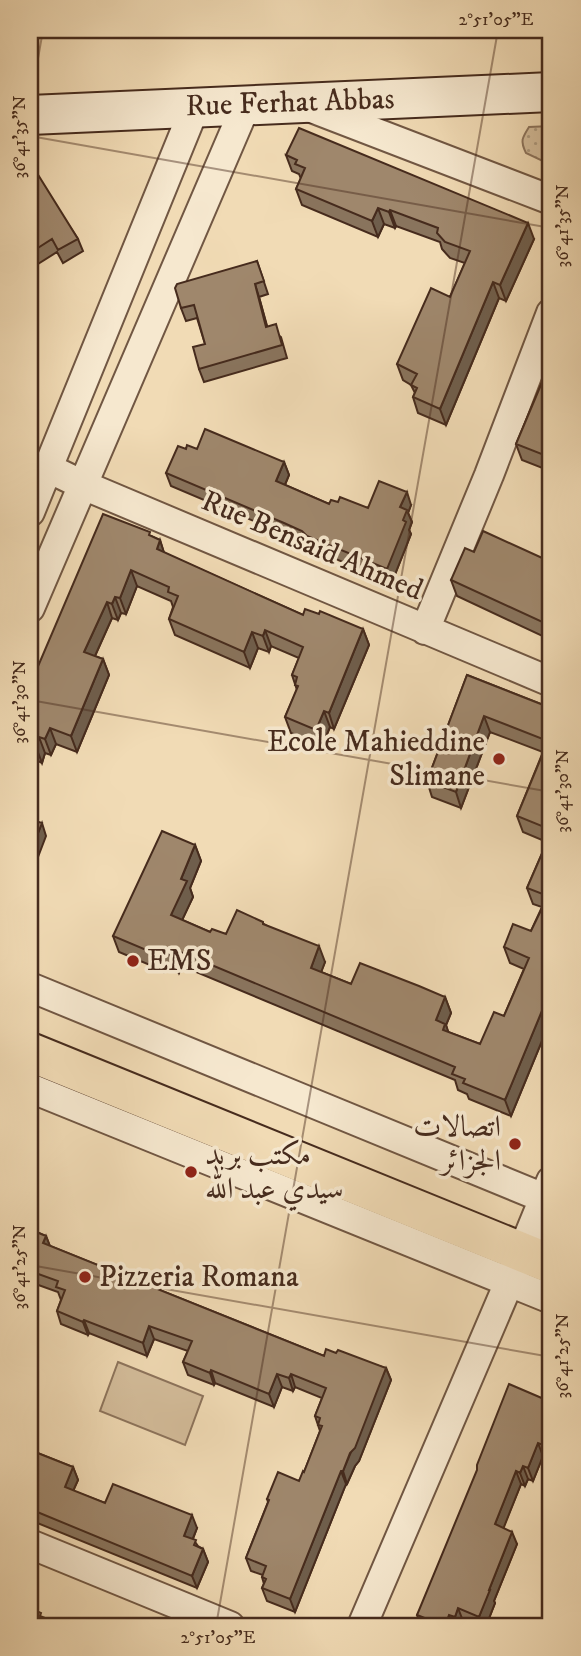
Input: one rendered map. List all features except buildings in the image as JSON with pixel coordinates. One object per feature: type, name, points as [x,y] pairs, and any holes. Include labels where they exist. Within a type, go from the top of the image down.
[{"type":"main road","points":[[30,1026],[539,1230]]},
{"type":"main road","points":[[30,1052],[539,1230]]},
{"type":"street","name":"Rue Ferhat Abbas","points":[[30,115],[551,92]]},
{"type":"street","points":[[301,104],[551,200]]},
{"type":"street","points":[[30,608],[246,105]]},
{"type":"street","points":[[30,512],[195,107]]},
{"type":"street","points":[[425,630],[489,475],[551,313]]},
{"type":"street","name":"Rue Bensaid Ahmed","points":[[48,468],[551,682]]},
{"type":"street","points":[[30,987],[539,1230]]},
{"type":"street","points":[[30,1088],[539,1230]]},
{"type":"street","points":[[539,1230],[551,1299]]},
{"type":"street","points":[[362,1626],[539,1230]]},
{"type":"street","points":[[30,1544],[230,1626]]},
{"type":"shaded area","points":[[551,126],[551,165],[526,153],[522,142],[529,127]]},
{"type":"shaded area","points":[[118,1362],[203,1396],[185,1445],[100,1411]]},
{"type":"place","name":"Ecole Mahieddine Slimane","points":[[499,759]]},
{"type":"place","name":"EMS","points":[[133,961]]},
{"type":"place","name":"اتصالات الجزائر","points":[[515,1144]]},
{"type":"place","name":"مكتب بريد سيدي عبد الله","points":[[191,1172]]},
{"type":"place","name":"Pizzeria Romana","points":[[85,1277]]}]
